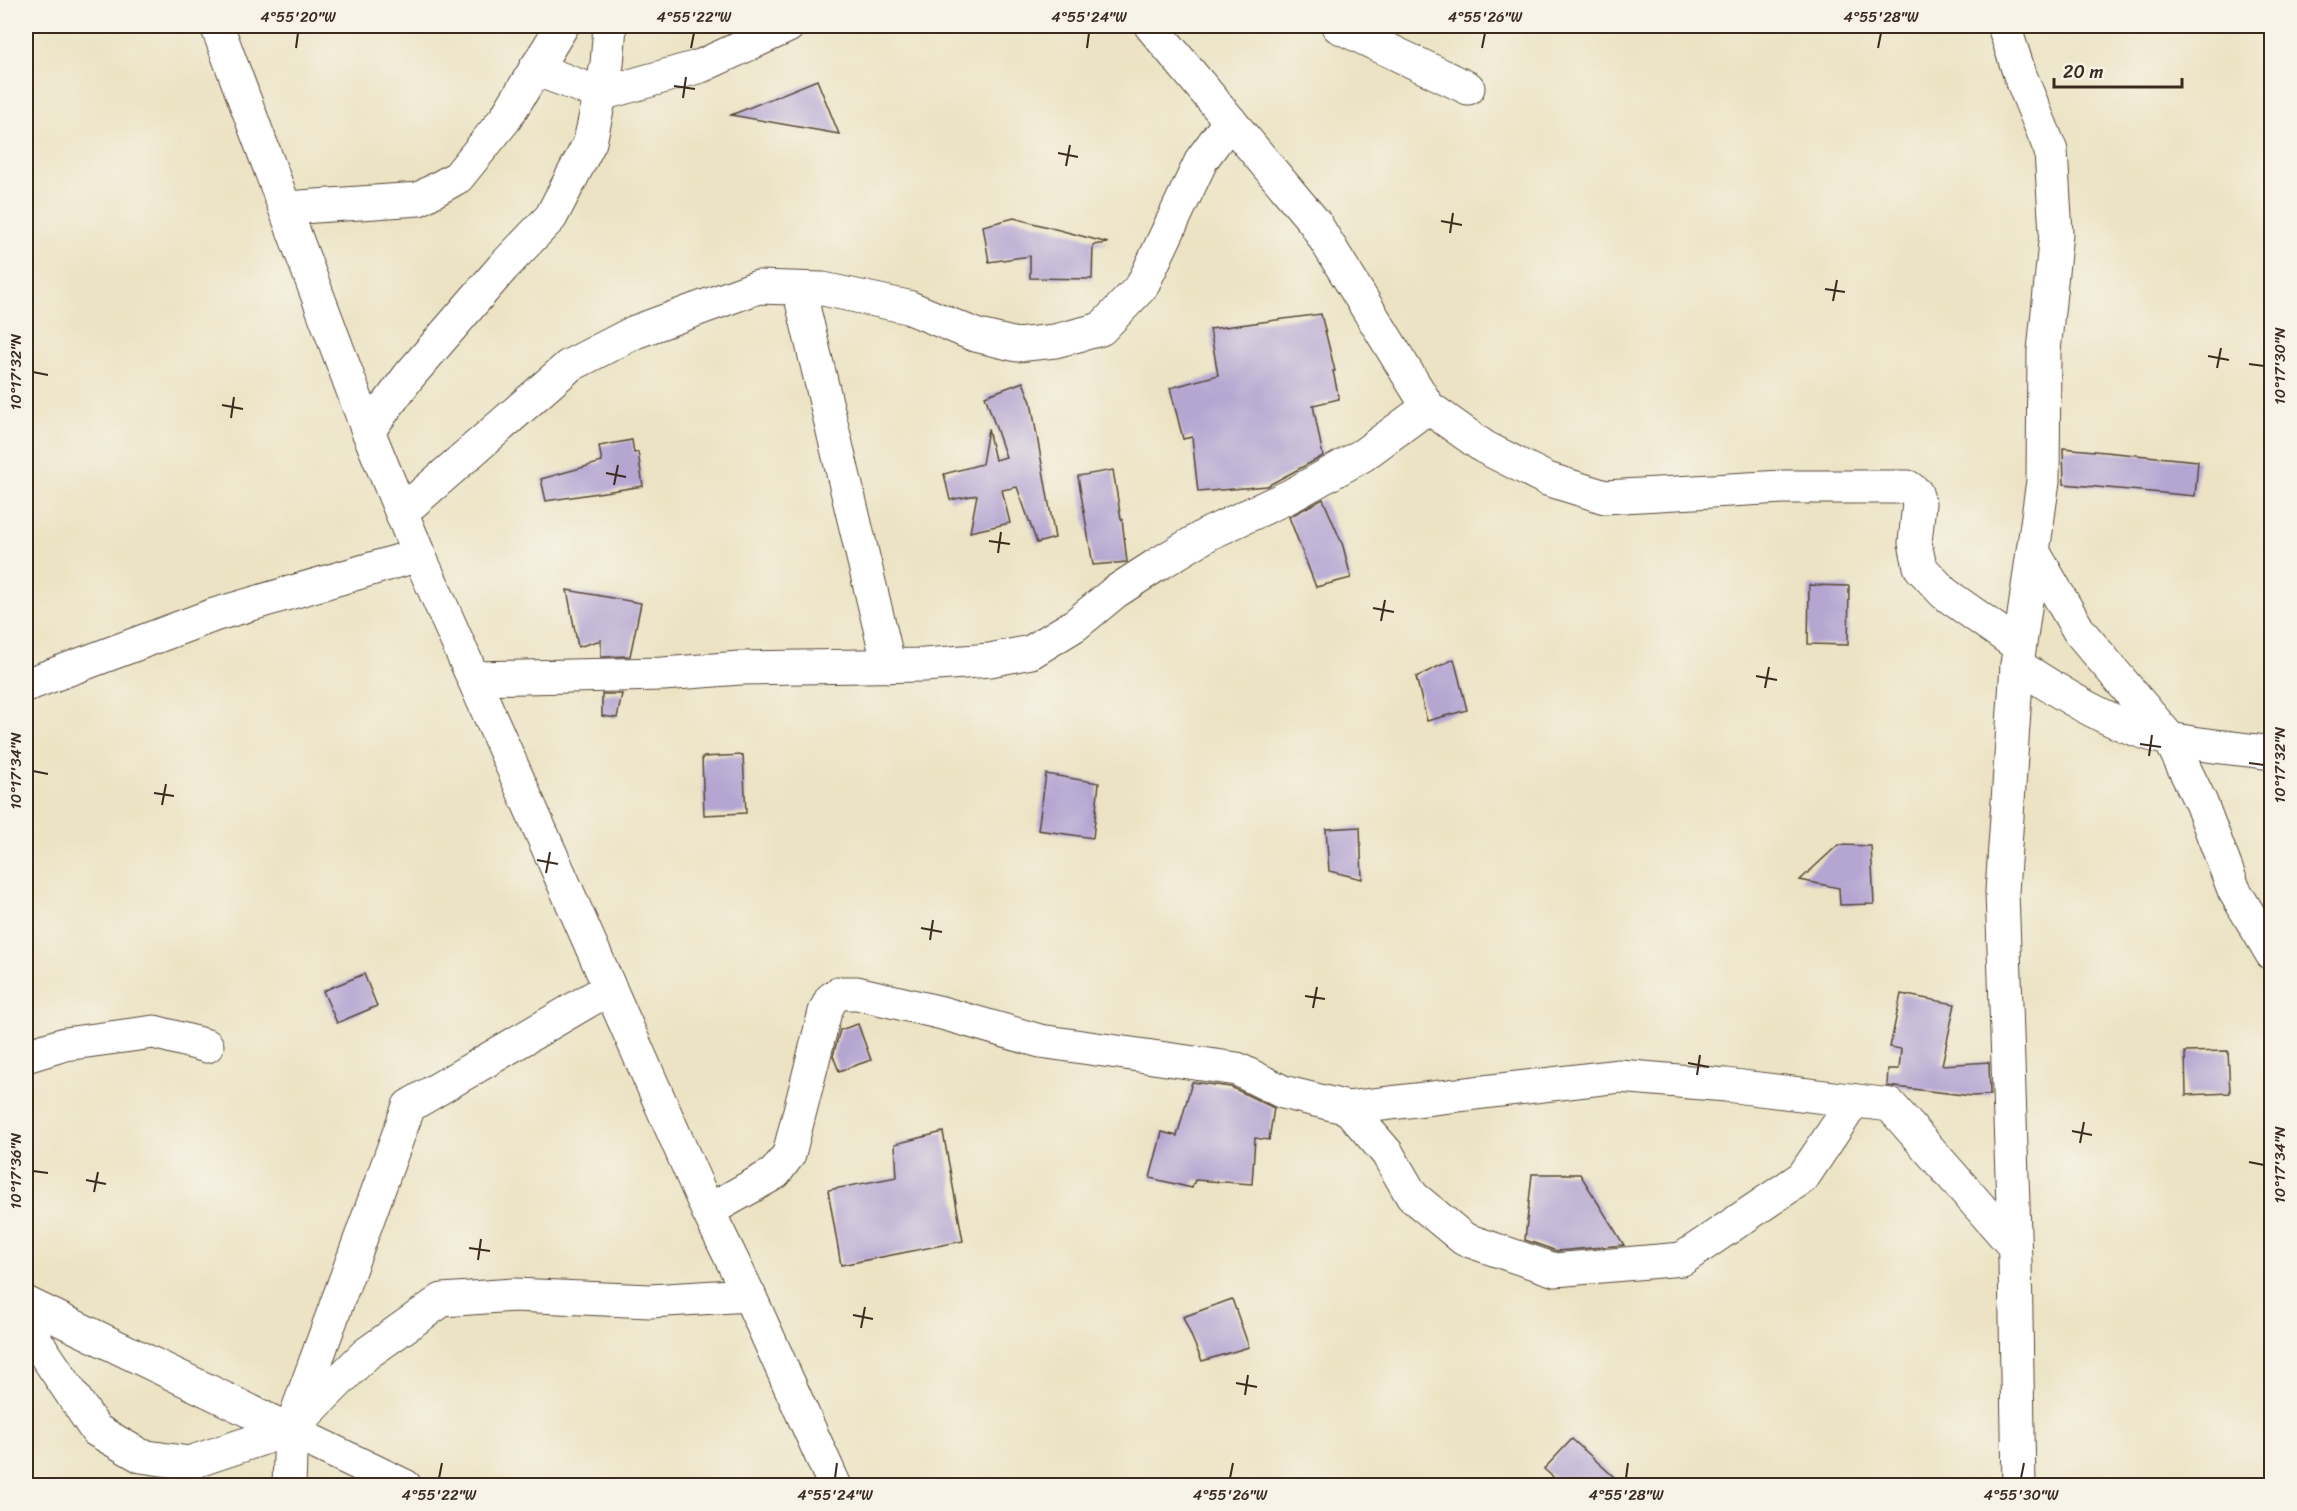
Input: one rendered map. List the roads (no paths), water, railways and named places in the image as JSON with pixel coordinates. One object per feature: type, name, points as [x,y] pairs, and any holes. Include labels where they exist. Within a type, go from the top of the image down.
[{"type":"street","points":[[218,26],[368,431],[419,555],[708,1211],[836,1485]]},
{"type":"street","points":[[286,208],[418,199],[458,177],[505,119],[561,26]]},
{"type":"street","points":[[368,431],[409,376],[503,267],[550,217],[590,142],[607,64],[610,26]]},
{"type":"street","points":[[535,69],[601,94],[701,66],[788,26]]},
{"type":"street","points":[[1151,26],[1315,224],[1428,407],[1484,447],[1547,479],[1605,497],[1783,487],[1908,487],[1916,493],[1919,503],[1915,543],[1920,567],[1944,593],[2068,697],[2128,727],[2170,739],[2271,753]]},
{"type":"street","points":[[1338,26],[1468,88]]},
{"type":"street","points":[[2004,26],[2020,75],[2051,151],[2055,225],[2044,351],[2043,481],[2018,655],[2002,892],[2014,1246],[2019,1485]]},
{"type":"street","points":[[402,512],[569,366],[635,332],[758,287],[823,289],[908,307],[975,335],[1017,345],[1055,341],[1101,329],[1142,286],[1202,159],[1230,121]]},
{"type":"street","points":[[799,288],[889,666]]},
{"type":"street","points":[[474,678],[663,674],[740,668],[889,666],[990,660],[1031,652],[1075,626],[1114,592],[1199,539],[1292,495],[1363,455],[1428,407]]},
{"type":"street","points":[[2033,551],[2079,631],[2170,739],[2201,803],[2234,890],[2271,954]]},
{"type":"street","points":[[26,685],[214,615],[419,555]]},
{"type":"street","points":[[290,1485],[291,1429],[410,1106],[610,988]]},
{"type":"street","points":[[708,1211],[775,1173],[786,1160],[825,1012],[831,999],[840,993],[857,993],[942,1013],[1040,1041],[1237,1070],[1283,1092],[1348,1108],[1619,1076],[1726,1085],[1890,1105],[2014,1246]]},
{"type":"street","points":[[26,1056],[65,1044],[154,1032],[207,1046]]},
{"type":"street","points":[[1348,1108],[1387,1153],[1412,1196],[1464,1239],[1555,1270],[1682,1259],[1803,1176],[1854,1101]]},
{"type":"street","points":[[26,1326],[96,1430],[141,1456],[189,1463],[291,1429],[366,1354],[442,1300],[514,1295],[650,1301],[749,1295]]},
{"type":"street","points":[[26,1303],[405,1485]]}]
